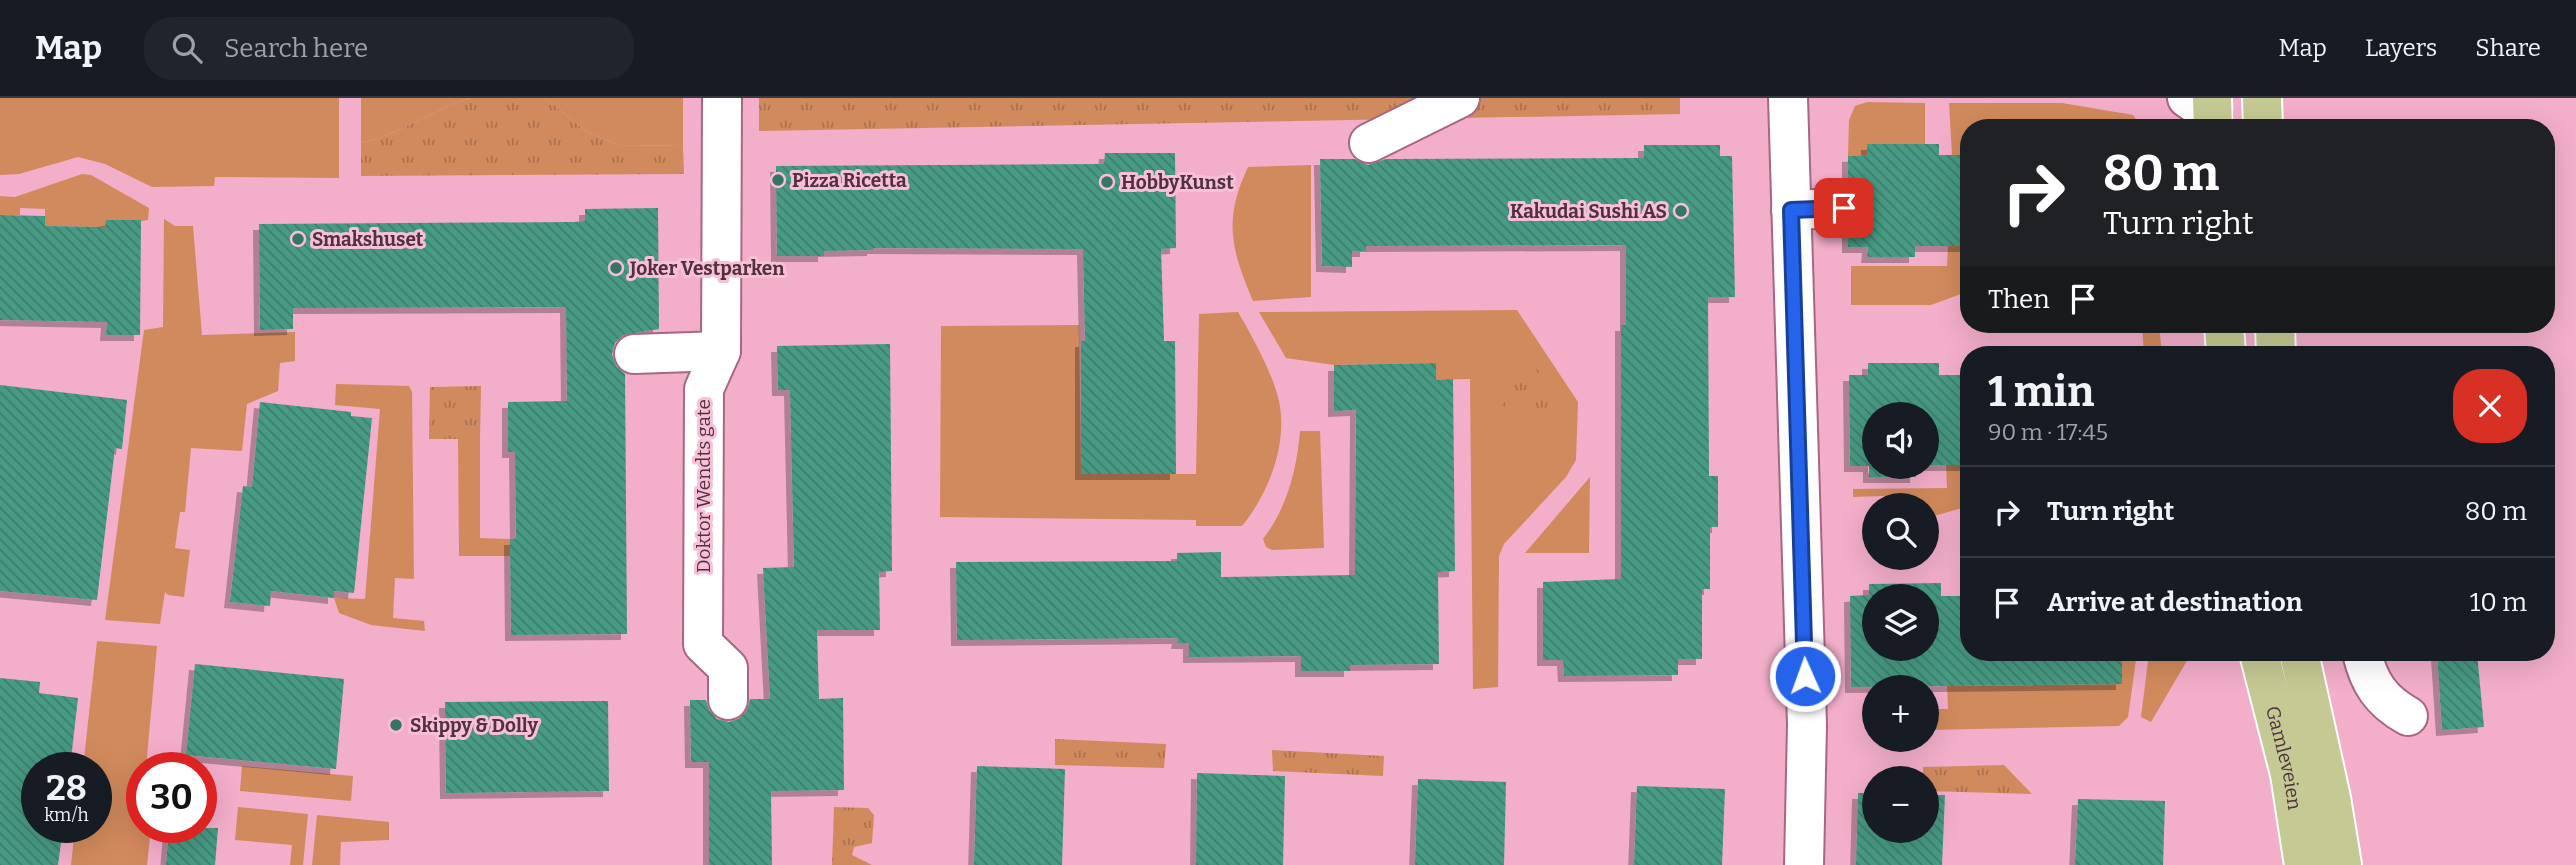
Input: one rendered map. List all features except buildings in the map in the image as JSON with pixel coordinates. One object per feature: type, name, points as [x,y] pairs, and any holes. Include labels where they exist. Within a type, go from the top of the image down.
[{"type":"main road","points":[[2262,98],[2263,119]]},
{"type":"main road","name":"Gamleveien","points":[[2261,661],[2298,810],[2304,865]]},
{"type":"main road","name":"Gamleveien","points":[[2301,661],[2331,798],[2342,865]]},
{"type":"street","name":"Doktor Wendts gate","points":[[722,98],[721,351],[704,389],[703,644],[728,668],[728,700]]},
{"type":"street","points":[[1369,143],[1460,98]]},
{"type":"street","points":[[1788,98],[1807,725],[1804,865]]},
{"type":"street","points":[[1791,210],[1844,208]]},
{"type":"street","points":[[634,354],[721,351]]},
{"type":"street","points":[[2365,661],[2376,691],[2390,706],[2408,716]]},
{"type":"green space","points":[[0,98],[339,98],[339,178],[215,177],[214,186],[152,187],[105,164],[78,157],[19,174],[0,175]]},
{"type":"green space","points":[[361,98],[471,98],[389,134],[361,143]]},
{"type":"green space","points":[[471,98],[546,98],[584,130],[618,145],[683,146],[684,174],[361,176],[361,143],[389,134]]},
{"type":"green space","points":[[546,98],[683,98],[683,146],[618,145],[584,130]]},
{"type":"green space","points":[[759,98],[1680,98],[1680,114],[759,131]]},
{"type":"green space","points":[[1867,102],[1925,103],[1925,144],[1867,145],[1867,155],[1848,156],[1849,120],[1855,106]]},
{"type":"green space","points":[[1949,103],[2062,103],[2133,115],[2136,119],[1960,119],[1960,155],[1952,155]]},
{"type":"green space","points":[[1311,165],[1311,297],[1253,301],[1239,266],[1233,234],[1235,203],[1248,167]]},
{"type":"green space","points":[[82,174],[91,175],[149,208],[148,220],[105,227],[45,226],[45,209],[20,208],[20,215],[0,215],[0,196],[15,197]]},
{"type":"green space","points":[[164,219],[175,226],[193,226],[202,335],[295,332],[295,361],[280,363],[278,391],[247,404],[242,451],[191,448],[185,512],[180,512],[175,548],[190,550],[184,597],[168,595],[165,592],[160,624],[105,620],[144,330],[163,327]]},
{"type":"green space","points":[[1948,246],[1960,246],[1960,294],[1931,305],[1851,305],[1851,266],[1947,266]]},
{"type":"green space","points":[[1517,310],[1578,402],[1576,460],[1566,477],[1504,544],[1499,556],[1498,687],[1473,689],[1470,379],[1436,380],[1435,363],[1334,365],[1286,358],[1259,312]]},
{"type":"green space","points":[[1238,312],[1272,379],[1281,417],[1281,434],[1274,467],[1260,499],[1242,526],[1196,526],[1196,520],[940,517],[941,326],[1079,325],[1081,474],[1196,474],[1199,314]]},
{"type":"green space","points":[[2143,333],[2160,333],[2161,346],[2143,346]]},
{"type":"green space","points":[[1526,367],[1536,369],[1544,375],[1550,383],[1550,403],[1544,411],[1536,417],[1526,419],[1516,417],[1508,411],[1502,403],[1500,393],[1502,383],[1508,375],[1516,369]]},
{"type":"green space","points":[[336,384],[409,386],[412,392],[414,579],[395,578],[393,618],[424,621],[425,631],[371,625],[339,613],[334,598],[365,599],[380,409],[335,405]]},
{"type":"green space","points":[[481,386],[480,439],[429,439],[430,387]]},
{"type":"green space","points":[[1300,431],[1320,431],[1324,548],[1272,550],[1266,547],[1263,539],[1289,488]]},
{"type":"green space","points":[[458,439],[480,439],[480,538],[510,539],[510,556],[459,556]]},
{"type":"green space","points":[[1946,465],[1960,465],[1960,509],[1939,515],[1939,493],[1862,493],[1862,497],[1853,497],[1853,489],[1947,488]]},
{"type":"green space","points":[[1590,477],[1589,553],[1525,553]]},
{"type":"green space","points":[[97,641],[157,646],[147,752],[126,752],[126,843],[149,843],[147,865],[71,865],[73,843],[112,843],[112,752],[85,752]]},
{"type":"green space","points":[[2122,661],[2136,661],[2128,717],[2119,726],[1939,730],[1939,709],[1948,709],[1947,686],[2122,684]]},
{"type":"green space","points":[[2148,661],[2187,661],[2151,722],[2141,717]]},
{"type":"green space","points":[[1055,739],[1166,744],[1164,768],[1055,765]]},
{"type":"green space","points":[[1272,750],[1384,756],[1383,776],[1273,771]]},
{"type":"green space","points":[[2004,765],[2032,794],[1939,791],[1939,767]]},
{"type":"green space","points":[[242,766],[353,776],[351,801],[240,791]]},
{"type":"green space","points":[[238,807],[308,814],[303,865],[290,865],[292,845],[235,840]]},
{"type":"green space","points":[[834,807],[868,808],[874,815],[872,843],[854,847],[852,855],[872,865],[832,865]]},
{"type":"green space","points":[[317,815],[389,822],[389,840],[341,842],[340,865],[312,865]]},
{"type":"place","name":"Pizza Ricetta","points":[[778,180]]},
{"type":"place","name":"HobbyKunst","points":[[1107,182]]},
{"type":"place","name":"Kakudai Sushi AS","points":[[1681,211]]},
{"type":"place","name":"Smakshuset","points":[[298,239]]},
{"type":"place","name":"Joker Vestparken","points":[[616,268]]},
{"type":"place","name":"Skippy & Dolly","points":[[396,725]]},
{"type":"route","points":[[1805,676],[1791,210],[1844,208]]}]
